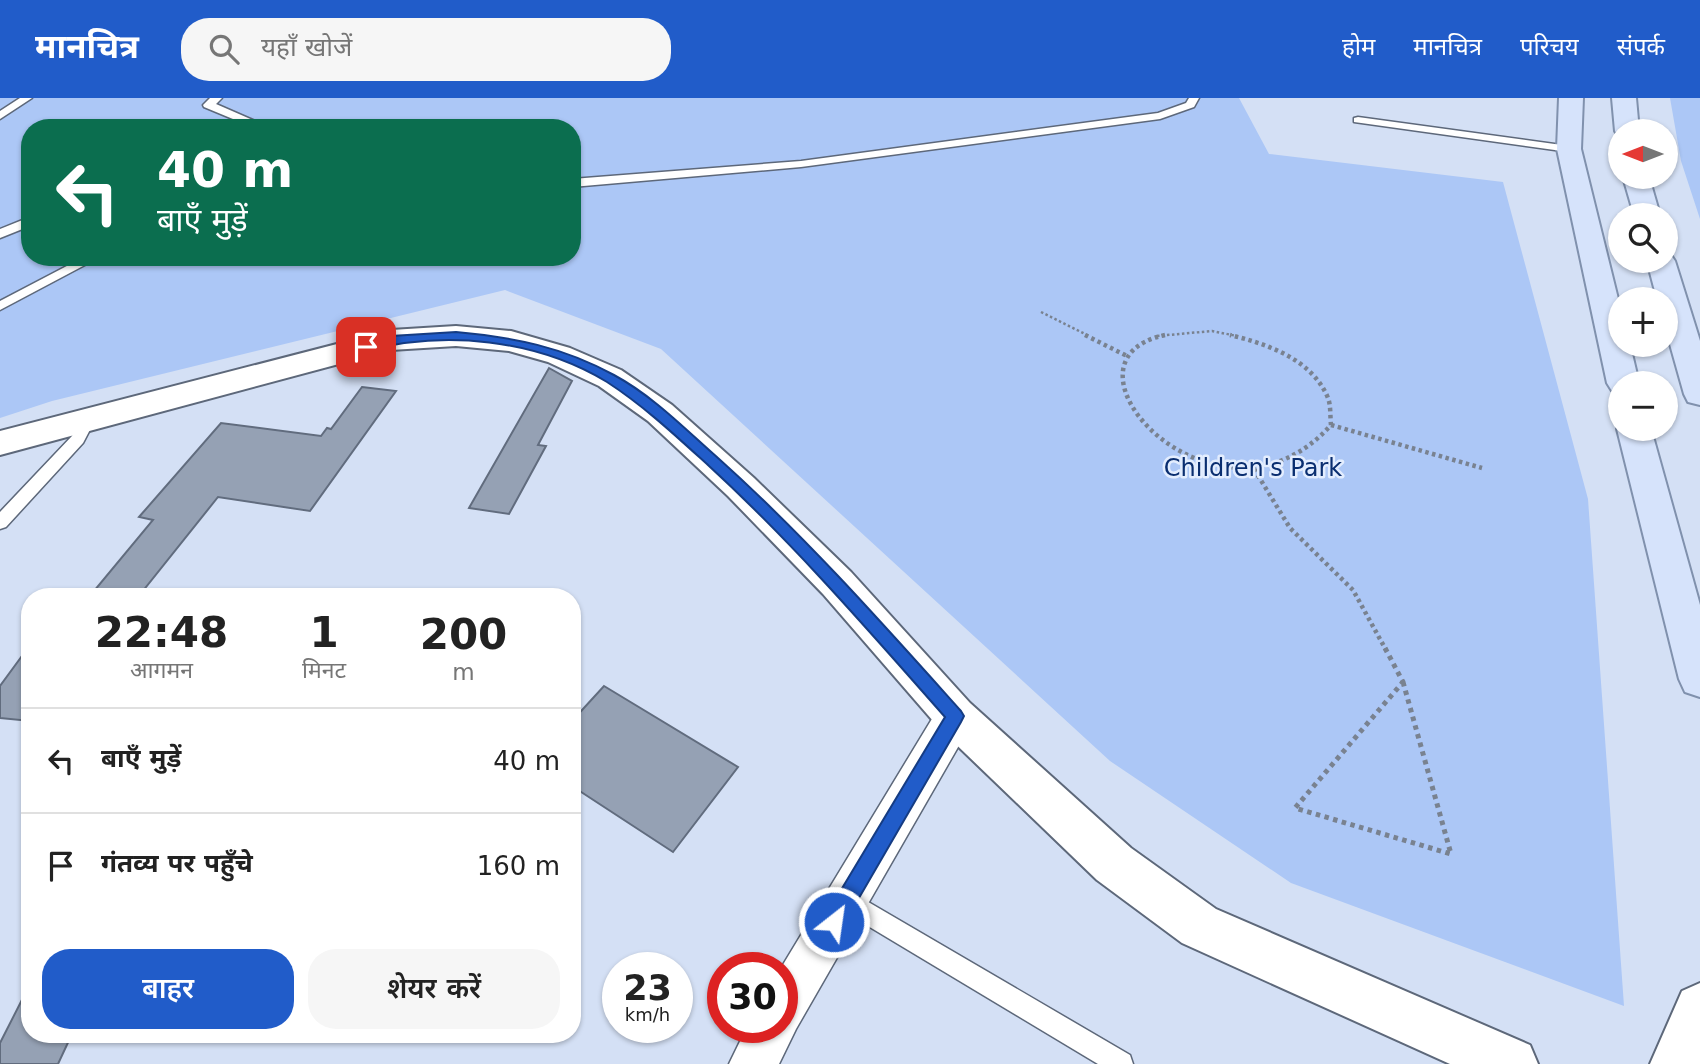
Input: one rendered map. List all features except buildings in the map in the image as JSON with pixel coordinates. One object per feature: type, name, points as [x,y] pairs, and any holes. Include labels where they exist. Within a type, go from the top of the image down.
[{"type":"main road","points":[[1571,98],[1570,149],[1620,371]]},
{"type":"main road","points":[[1624,98],[1626,119]]},
{"type":"main road","points":[[1665,273],[1700,394]]},
{"type":"main road","points":[[1637,441],[1700,679]]},
{"type":"street","points":[[0,443],[391,340],[456,336],[511,341],[559,355],[610,378],[660,414],[710,459],[837,583],[955,716],[1114,864],[1199,926],[1511,1064]]},
{"type":"street","points":[[798,983],[955,716]]},
{"type":"street","points":[[1677,1064],[1700,1009]]},
{"type":"street","points":[[753,1064],[764,1043]]},
{"type":"lane","points":[[0,116],[27,98]]},
{"type":"lane","points":[[217,98],[208,105],[241,119]]},
{"type":"lane","points":[[581,182],[801,164],[1160,116],[1190,105],[1194,98]]},
{"type":"lane","points":[[1358,120],[1570,149]]},
{"type":"lane","points":[[0,234],[21,225]]},
{"type":"lane","points":[[0,306],[77,266]]},
{"type":"lane","points":[[0,523],[78,439],[87,420]]},
{"type":"lane","points":[[846,900],[1121,1064]]},
{"type":"path","points":[[1041,312],[1127,356]]},
{"type":"path","points":[[1212,331],[1248,337],[1279,351],[1315,377],[1328,399],[1331,425],[1318,443],[1297,456],[1254,469],[1226,467],[1189,456],[1159,440],[1142,421],[1125,394],[1121,374],[1127,356],[1144,342],[1178,333],[1212,331]]},
{"type":"path","points":[[1331,425],[1482,468]]},
{"type":"path","points":[[1254,469],[1290,528],[1353,590],[1404,682],[1451,854],[1295,808],[1404,682]]},
{"type":"green space","name":"Children's Park","points":[[0,98],[1239,98],[1269,154],[1503,182],[1588,499],[1624,1006],[1291,883],[1110,761],[661,349],[505,290],[52,401],[0,418]]},
{"type":"green space","points":[[1670,98],[1700,98],[1700,219],[1681,161],[1678,119],[1674,119]]},
{"type":"route","points":[[366,347],[391,340],[456,336],[511,341],[559,355],[610,378],[660,414],[741,487],[837,583],[955,716],[834,922]]}]
